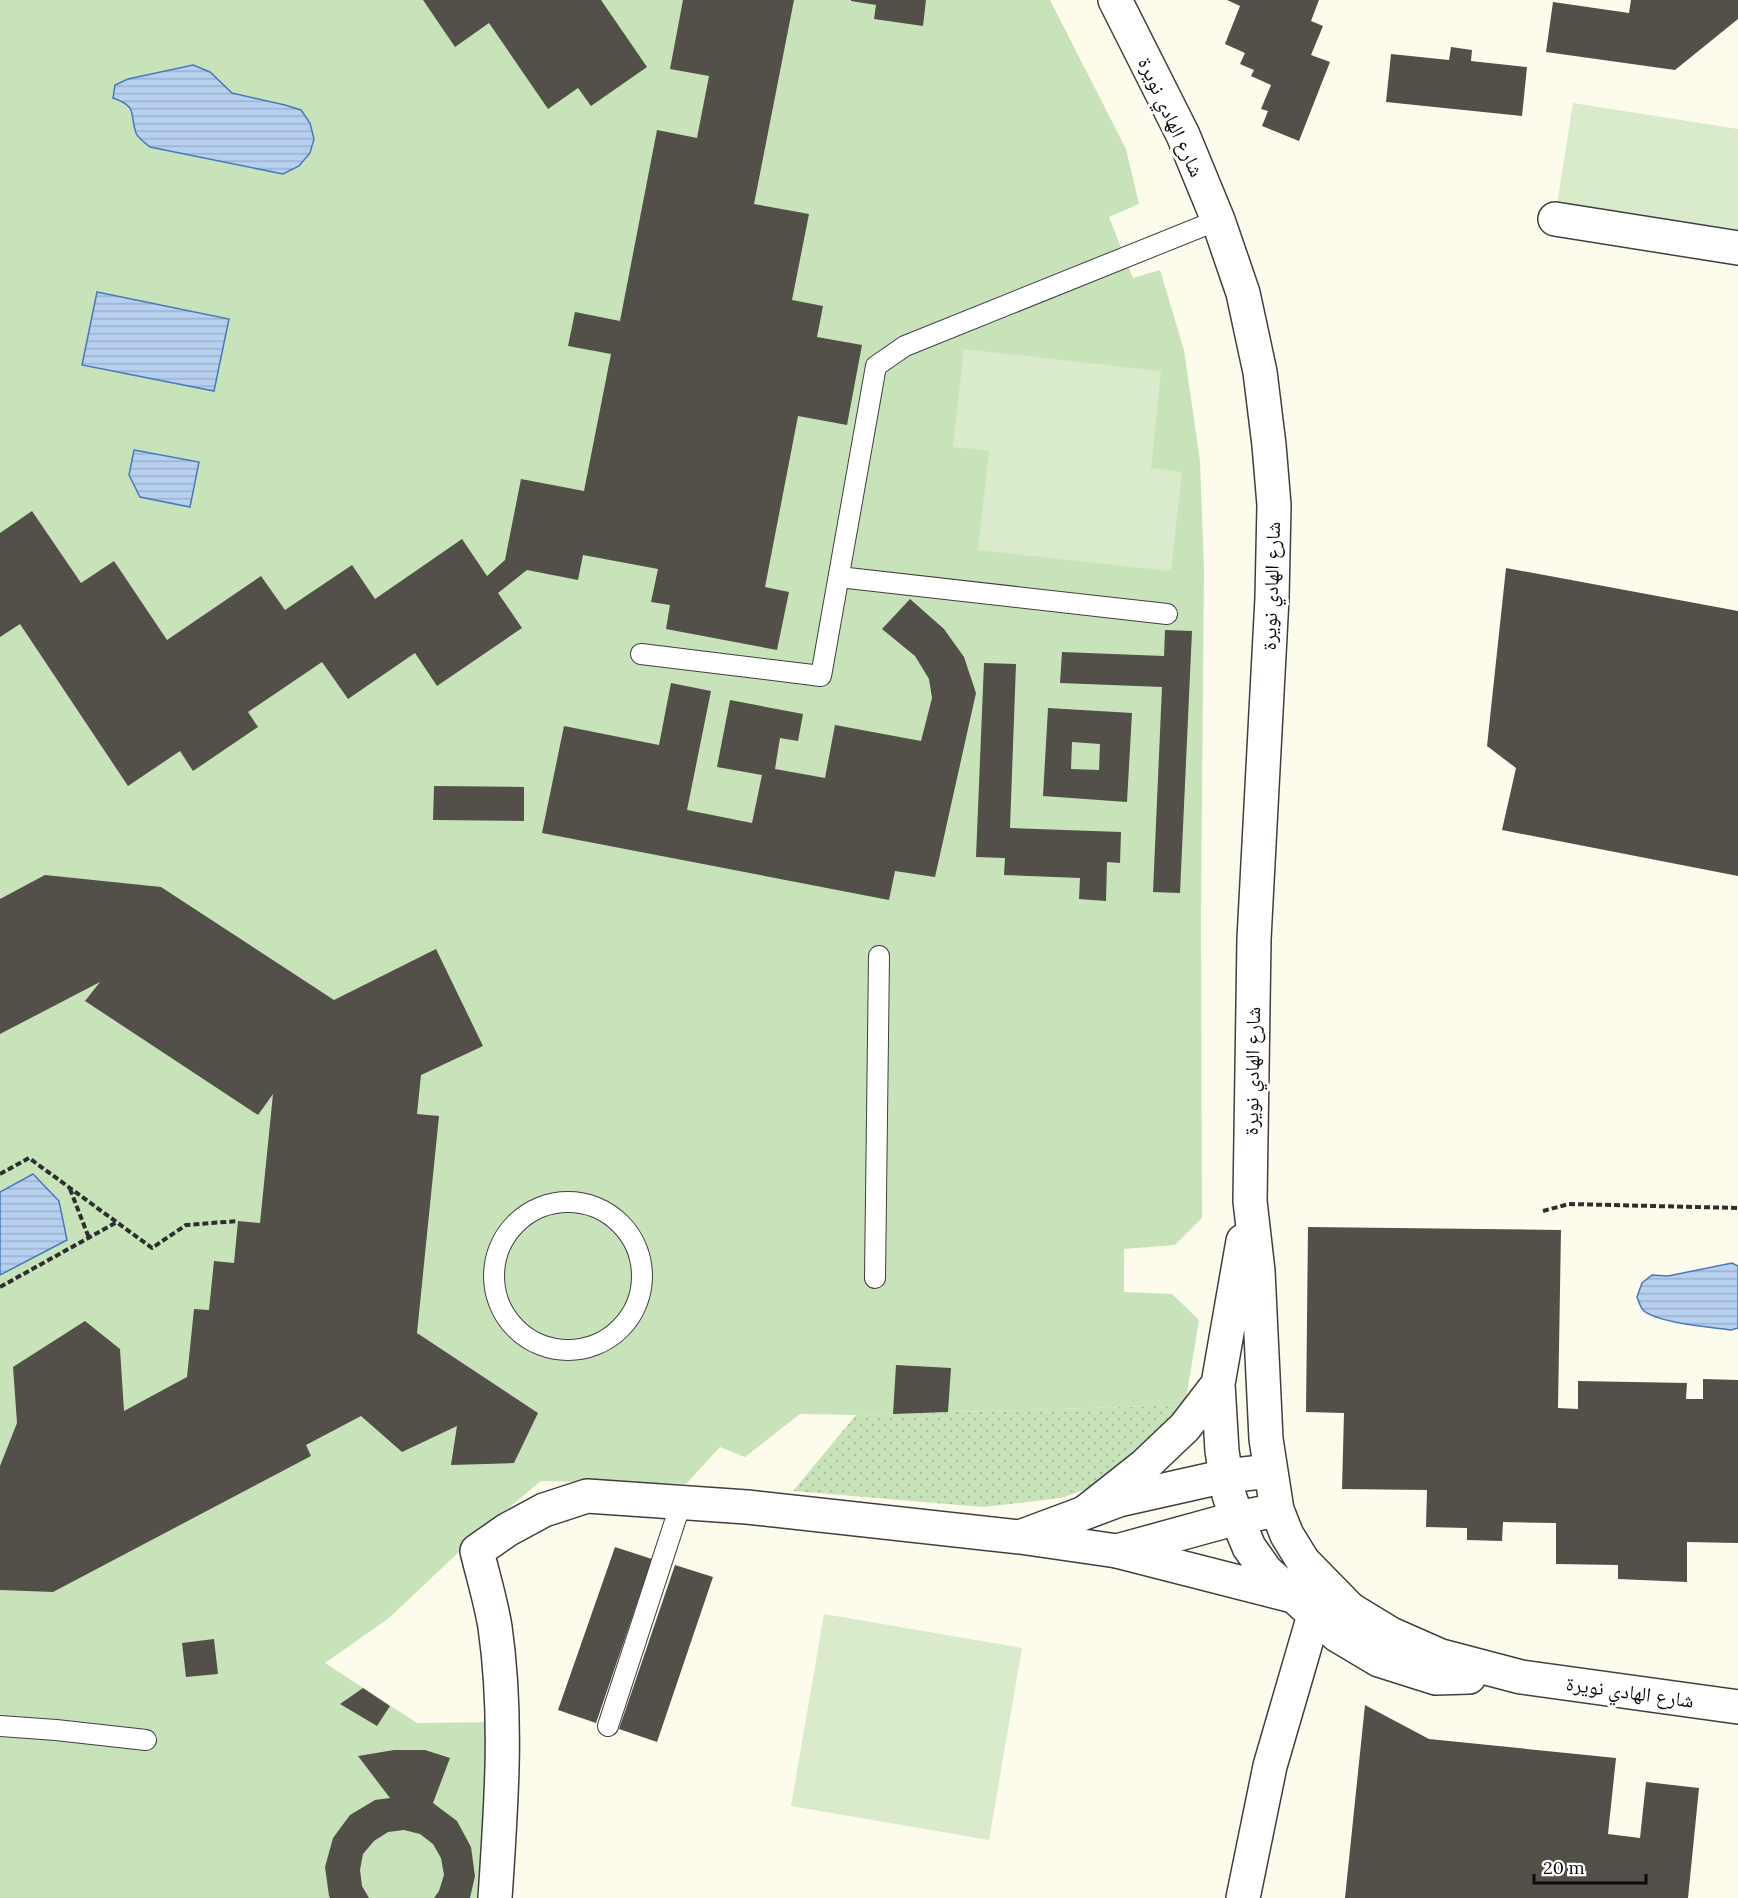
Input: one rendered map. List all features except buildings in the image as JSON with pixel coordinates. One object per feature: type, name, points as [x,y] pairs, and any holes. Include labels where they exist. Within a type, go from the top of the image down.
[{"type":"street","name":"شارع الهادي نويرة","points":[[1115,0],[1183,135],[1218,220],[1243,293],[1260,372],[1269,445],[1274,505],[1272,598],[1254,939],[1250,1201],[1257,1271],[1266,1439],[1277,1510],[1287,1535],[1303,1561],[1350,1609],[1391,1634],[1441,1656],[1521,1677],[1738,1707]]},
{"type":"street","points":[[1555,219],[1738,248]]},
{"type":"street","name":"شارع الهادي نويرة","points":[[1250,1201],[1218,1384],[1222,1451],[1229,1495],[1249,1546],[1266,1571],[1336,1635],[1378,1660],[1436,1678],[1521,1677]]},
{"type":"street","points":[[1087,1510],[1144,1466],[1185,1427],[1218,1384]]},
{"type":"street","points":[[1020,1537],[1087,1510],[1119,1500],[1226,1476],[1270,1471]]},
{"type":"street","points":[[495,1898],[502,1784],[501,1695],[495,1627],[477,1551],[507,1530],[544,1510],[587,1496],[747,1507],[1020,1537],[1116,1551],[1303,1605],[1243,1898]]},
{"type":"street","points":[[1116,1551],[1237,1518],[1277,1510]]},
{"type":"lane","points":[[641,654],[821,676],[876,366],[905,346],[1218,220]]},
{"type":"lane","points":[[839,577],[1167,614]]},
{"type":"lane","points":[[875,1278],[879,956]]},
{"type":"lane","points":[[565,1200],[594,1205],[620,1221],[636,1244],[643,1273],[638,1302],[623,1327],[599,1345],[570,1351],[541,1347],[516,1331],[500,1307],[492,1279],[497,1250],[513,1225],[537,1207],[565,1200]]},
{"type":"lane","points":[[608,1726],[681,1503]]},
{"type":"lane","points":[[0,1726],[146,1740]]},
{"type":"path","points":[[0,1174],[29,1158],[152,1248],[186,1224],[238,1221]]},
{"type":"path","points":[[70,1188],[89,1238]]},
{"type":"path","points":[[1544,1211],[1569,1204],[1738,1208]]},
{"type":"path","points":[[0,1287],[117,1222]]},
{"type":"green space","points":[[0,0],[1050,0],[1126,149],[1139,204],[1109,217],[1133,278],[1160,270],[1184,350],[1200,461],[1204,569],[1201,918],[1202,1218],[1175,1245],[1124,1249],[1124,1292],[1172,1294],[1199,1320],[1185,1405],[856,1415],[800,1414],[745,1457],[720,1447],[686,1484],[541,1481],[480,1532],[389,1618],[325,1663],[417,1723],[496,1722],[482,1898],[0,1898]]},
{"type":"green space","points":[[1573,103],[1738,129],[1738,232],[1557,204]]},
{"type":"green space","points":[[964,349],[1161,371],[1151,468],[1182,472],[1171,571],[978,550],[989,451],[953,447]]},
{"type":"green space","points":[[1185,1405],[1101,1484],[1061,1498],[983,1507],[793,1491],[856,1415]]},
{"type":"green space","points":[[824,1614],[1022,1648],[989,1840],[791,1806]]},
{"type":"water","points":[[193,65],[210,72],[232,93],[301,110],[310,123],[314,139],[310,153],[299,166],[283,174],[150,147],[138,137],[130,108],[113,98],[115,85],[128,79]]},
{"type":"water","points":[[97,292],[229,319],[214,391],[82,365]]},
{"type":"water","points":[[134,450],[199,462],[190,507],[140,497],[129,475]]},
{"type":"water","points":[[33,1174],[59,1201],[67,1240],[0,1275],[0,1192]]},
{"type":"water","points":[[1732,1263],[1738,1266],[1738,1328],[1731,1330],[1671,1321],[1650,1314],[1641,1307],[1637,1297],[1642,1283],[1652,1275],[1668,1276]]}]
